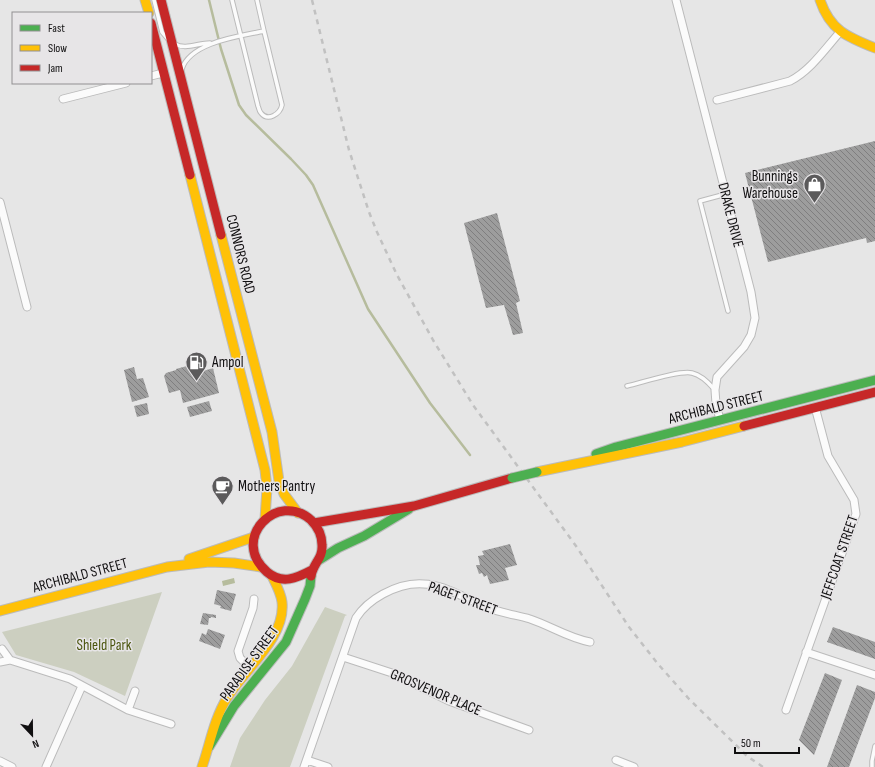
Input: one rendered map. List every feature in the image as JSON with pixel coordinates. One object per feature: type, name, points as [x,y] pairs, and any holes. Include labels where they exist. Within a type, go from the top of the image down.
[{"type":"street","points":[[145,0],[148,12]]},
{"type":"street","name":"CONNORS ROAD","points":[[162,0],[272,432],[281,488],[298,512]]},
{"type":"street","name":"DRAKE DRIVE","points":[[676,0],[726,194],[755,318],[751,335],[744,347],[717,378],[715,390],[716,404],[720,420]]},
{"type":"street","points":[[820,0],[821,6],[831,24],[840,32],[851,39],[875,48]]},
{"type":"street","name":"CONNORS ROAD","points":[[152,27],[232,334],[265,470],[267,488],[265,519]]},
{"type":"street","points":[[717,100],[798,77],[806,71],[840,32]]},
{"type":"street","points":[[152,76],[163,73]]},
{"type":"street","points":[[63,99],[122,84]]},
{"type":"street","points":[[0,202],[27,307]]},
{"type":"street","name":"ARCHIBALD STREET","points":[[566,465],[616,447],[875,380]]},
{"type":"street","name":"ARCHIBALD STREET","points":[[314,523],[414,506],[512,478],[566,465],[656,447],[875,392]]},
{"type":"street","points":[[812,396],[815,407]]},
{"type":"street","name":"JEFFCOAT STREET","points":[[786,710],[856,511],[855,503],[852,497],[829,460],[815,407]]},
{"type":"street","points":[[720,420],[723,431]]},
{"type":"street","name":"ARCHIBALD STREET","points":[[319,560],[338,548],[364,536],[414,506]]},
{"type":"street","points":[[287,511],[298,512],[314,523],[319,531],[322,541],[322,550],[319,560],[312,570],[305,576],[286,580],[272,576],[260,567],[255,558],[253,548],[254,537],[258,527],[265,519],[275,513],[287,511]]},
{"type":"street","name":"ARCHIBALD STREET","points":[[0,611],[167,567],[254,537]]},
{"type":"street","name":"ARCHIBALD STREET","points":[[167,567],[209,562],[234,563],[260,567]]},
{"type":"street","name":"PARADISE STREET","points":[[209,747],[238,701],[270,663],[286,641],[310,585],[312,570]]},
{"type":"street","name":"PARADISE STREET","points":[[202,767],[215,725],[226,699],[274,636],[280,620],[282,602],[272,576]]},
{"type":"street","name":"PAGET STREET","points":[[304,767],[356,618],[376,597],[405,584],[430,584],[443,588],[463,595],[486,607],[506,614],[530,619],[549,626],[576,640],[590,642]]},
{"type":"street","name":"PARADISE STREET","points":[[250,667],[240,658],[238,651],[254,599]]},
{"type":"street","points":[[2,649],[10,660]]},
{"type":"street","points":[[806,652],[875,675]]},
{"type":"street","name":"GROSVENOR PLACE","points":[[343,657],[392,673],[449,700],[529,730]]},
{"type":"street","points":[[0,662],[10,660],[70,679],[128,710],[171,724]]},
{"type":"street","points":[[46,767],[82,686]]},
{"type":"street","points":[[128,710],[135,691]]},
{"type":"street","points":[[307,760],[328,767]]},
{"type":"street","points":[[616,760],[634,767]]},
{"type":"street","points":[[0,761],[12,767]]},
{"type":"lane","points":[[154,0],[162,32],[177,45],[185,47],[202,43],[212,43],[241,35],[264,31]]},
{"type":"lane","points":[[232,0],[258,106],[265,116],[271,117],[281,110],[282,105],[257,0]]},
{"type":"lane","points":[[180,74],[186,59],[212,43]]},
{"type":"lane","points":[[726,194],[700,201],[728,312]]},
{"type":"lane","points":[[627,386],[690,372],[699,375],[706,380],[715,390]]},
{"type":"lane","points":[[872,767],[875,746]]},
{"type":"green space","name":"Shield Park","points":[[162,592],[125,696],[74,672],[16,655],[2,632]]},
{"type":"green space","points":[[325,607],[347,615],[345,616],[290,767],[230,767],[240,738],[265,700],[292,666]]},
{"type":"shaded area","points":[[234,578],[235,583],[223,586],[222,581]]},
{"type":"building","name":"Bunnings Warehouse","points":[[875,141],[875,241],[867,243],[866,238],[768,262],[745,173]]},
{"type":"building","points":[[497,213],[520,301],[516,303],[523,333],[513,335],[504,305],[486,308],[464,223]]},
{"type":"building","points":[[194,364],[197,373],[213,368],[219,393],[183,403],[180,390],[169,393],[164,376],[166,373],[176,369]]},
{"type":"building","points":[[134,367],[137,379],[143,378],[149,397],[132,402],[124,370]]},
{"type":"building","points":[[209,401],[212,411],[190,417],[187,407]]},
{"type":"building","points":[[147,403],[149,414],[137,417],[134,406]]},
{"type":"building","points":[[510,544],[517,565],[505,568],[509,580],[490,584],[487,575],[484,577],[482,573],[479,574],[476,565],[480,565],[478,556],[484,555],[482,551]]},
{"type":"building","points":[[217,590],[236,594],[231,611],[220,608],[221,606],[214,604]]},
{"type":"building","points":[[203,613],[216,615],[216,618],[209,618],[208,625],[200,624]]},
{"type":"building","points":[[833,627],[875,642],[875,659],[827,642]]},
{"type":"building","points":[[208,629],[225,635],[220,649],[199,641],[202,633],[206,635]]},
{"type":"building","points":[[825,673],[842,680],[814,755],[799,740]]},
{"type":"building","points":[[857,685],[875,692],[875,698],[849,767],[827,767]]},
{"type":"waterway","points":[[209,0],[221,49],[239,105],[246,115],[291,159],[313,185],[368,309],[430,403],[470,455]]},
{"type":"railway","points":[[312,0],[349,150],[369,212],[397,275],[433,340],[473,405],[576,546],[629,627],[658,664],[689,699],[747,756],[763,767]]},
{"type":"traffic: fast","points":[[596,454],[616,447],[875,380]]},
{"type":"traffic: fast","points":[[512,478],[537,472]]},
{"type":"traffic: fast","points":[[319,560],[338,548],[364,536],[409,509]]},
{"type":"traffic: fast","points":[[209,747],[234,706],[286,642],[310,586],[311,576]]},
{"type":"traffic: slow","points":[[145,0],[149,12]]},
{"type":"traffic: slow","points":[[820,0],[829,19],[834,25],[848,36],[875,48]]},
{"type":"traffic: slow","points":[[190,175],[265,470],[267,488],[265,519]]},
{"type":"traffic: slow","points":[[221,235],[272,432],[279,481],[284,494],[298,513]]},
{"type":"traffic: slow","points":[[537,472],[682,442],[744,426]]},
{"type":"traffic: slow","points":[[189,559],[254,537]]},
{"type":"traffic: slow","points":[[0,611],[167,567],[209,562],[234,563],[261,567]]},
{"type":"traffic: slow","points":[[202,767],[215,723],[227,698],[271,641],[277,628],[281,615],[282,602],[272,576]]},
{"type":"traffic: jam","points":[[161,0],[221,235]]},
{"type":"traffic: jam","points":[[152,27],[190,175]]},
{"type":"traffic: jam","points":[[744,426],[875,392]]},
{"type":"traffic: jam","points":[[314,523],[414,506],[512,478]]},
{"type":"traffic: jam","points":[[311,576],[322,550],[320,534],[313,522],[298,512],[285,511],[273,515],[262,522],[256,533],[253,546],[257,559],[267,572],[278,578],[290,579],[301,576],[312,570]]},
{"type":"place","name":"Bunnings Warehouse","points":[[814,204]]},
{"type":"place","name":"Ampol","points":[[196,382]]},
{"type":"place","name":"Mothers Pantry","points":[[223,506]]}]
